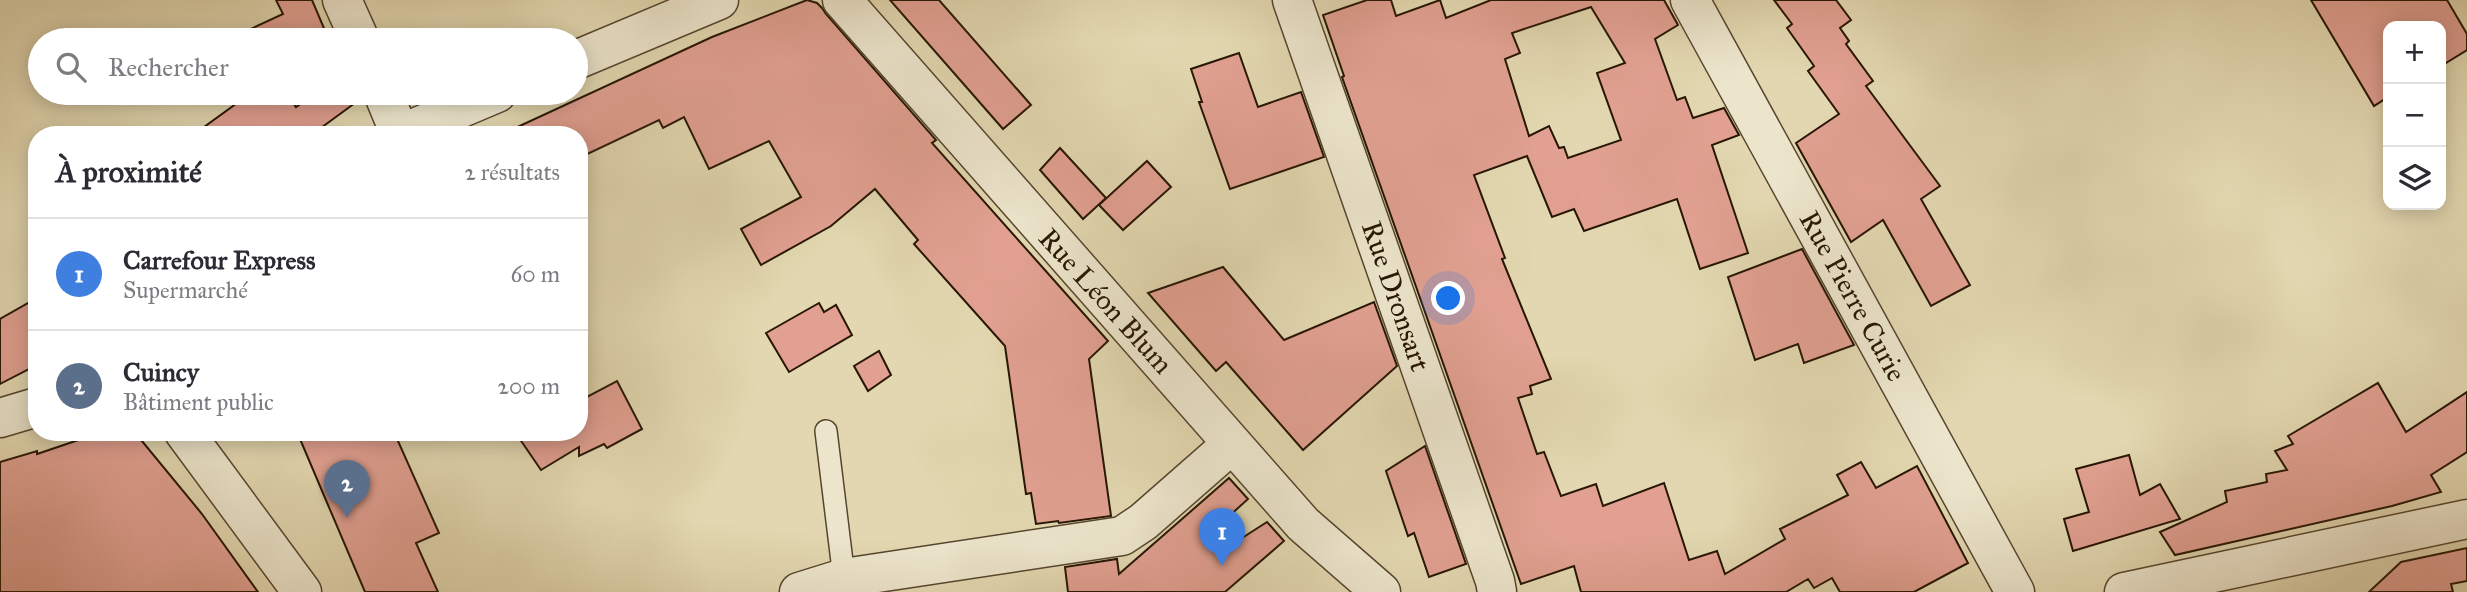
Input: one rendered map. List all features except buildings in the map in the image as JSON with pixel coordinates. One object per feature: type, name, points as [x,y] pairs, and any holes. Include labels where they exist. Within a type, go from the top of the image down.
[{"type":"street","points":[[342,0],[355,28]]},
{"type":"street","points":[[588,55],[719,0]]},
{"type":"street","name":"Rue Léon Blum","points":[[842,0],[1303,524],[1381,592]]},
{"type":"street","name":"Rue Dronsart","points":[[1292,0],[1497,592]]},
{"type":"street","name":"Rue Pierre Curie","points":[[1690,0],[2015,592]]},
{"type":"street","points":[[388,105],[396,126]]},
{"type":"street","points":[[418,126],[468,105]]},
{"type":"street","points":[[0,418],[28,410]]},
{"type":"street","points":[[191,441],[302,592]]},
{"type":"street","points":[[799,592],[844,578],[1122,536],[1143,522],[1232,444]]},
{"type":"street","points":[[2124,592],[2467,519]]},
{"type":"lane","points":[[826,431],[844,578]]},
{"type":"place","name":"Cuincy","points":[[347,518]]},
{"type":"place","name":"Carrefour Express","points":[[1222,566]]}]
